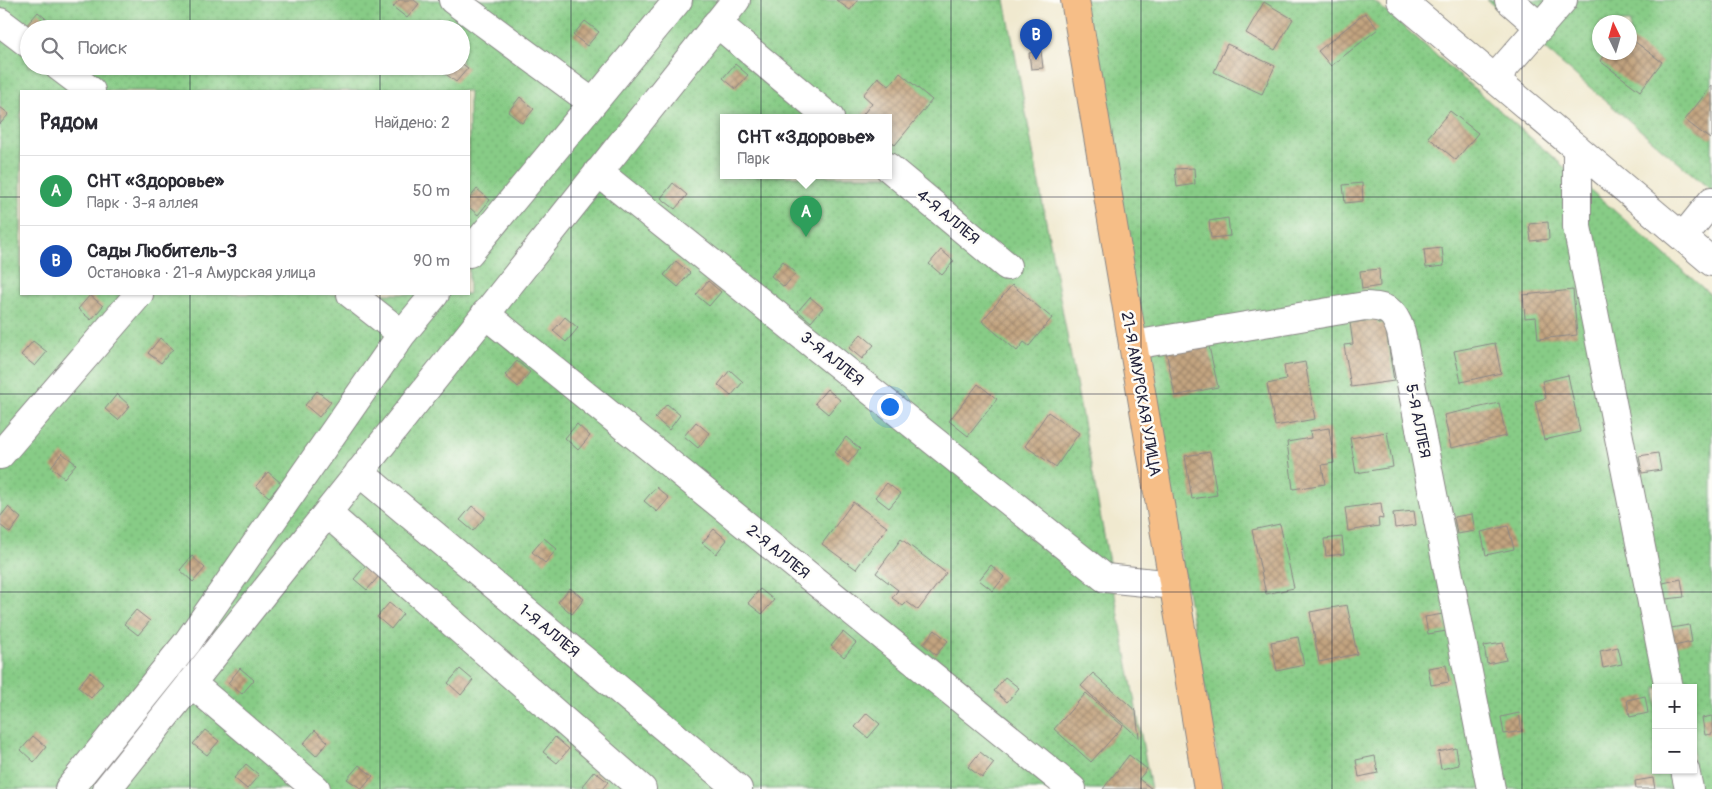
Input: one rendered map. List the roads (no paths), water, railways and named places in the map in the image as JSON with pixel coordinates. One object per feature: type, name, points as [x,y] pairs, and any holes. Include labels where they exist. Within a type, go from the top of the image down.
[{"type":"main road","name":"21-Я АМУРСКАЯ УЛИЦА","points":[[1075,0],[1208,789]]},
{"type":"street","points":[[453,0],[593,103]]},
{"type":"street","points":[[470,252],[678,0]]},
{"type":"street","points":[[107,789],[736,0]]},
{"type":"street","points":[[1401,0],[1712,262]]},
{"type":"street","points":[[1509,0],[1540,27]]},
{"type":"street","points":[[1494,79],[1563,0]]},
{"type":"street","points":[[717,23],[825,114]]},
{"type":"street","points":[[70,75],[90,90]]},
{"type":"street","points":[[1577,148],[1576,227],[1668,684]]},
{"type":"street","name":"4-Я АЛЛЕЯ","points":[[892,170],[1007,266]]},
{"type":"street","name":"3-Я АЛЛЕЯ","points":[[598,172],[1105,578],[1174,585]]},
{"type":"street","points":[[1684,238],[1712,201]]},
{"type":"street","points":[[0,455],[138,295]]},
{"type":"street","points":[[352,295],[402,334]]},
{"type":"street","points":[[69,789],[187,642],[402,334],[434,295]]},
{"type":"street","name":"5-Я АЛЛЕЯ","points":[[1133,344],[1365,306],[1382,307],[1396,316],[1401,332],[1491,789]]},
{"type":"street","name":"2-Я АЛЛЕЯ","points":[[485,314],[1072,789]]},
{"type":"street","name":"1-Я АЛЛЕЯ","points":[[359,472],[738,789]]},
{"type":"street","points":[[327,513],[642,789]]},
{"type":"street","points":[[191,683],[316,789]]},
{"type":"street","points":[[1686,774],[1689,789]]},
{"type":"place","name":"Сады Любитель-3","points":[[1036,60]]},
{"type":"place","name":"СНТ «Здоровье»","points":[[806,237]]}]
